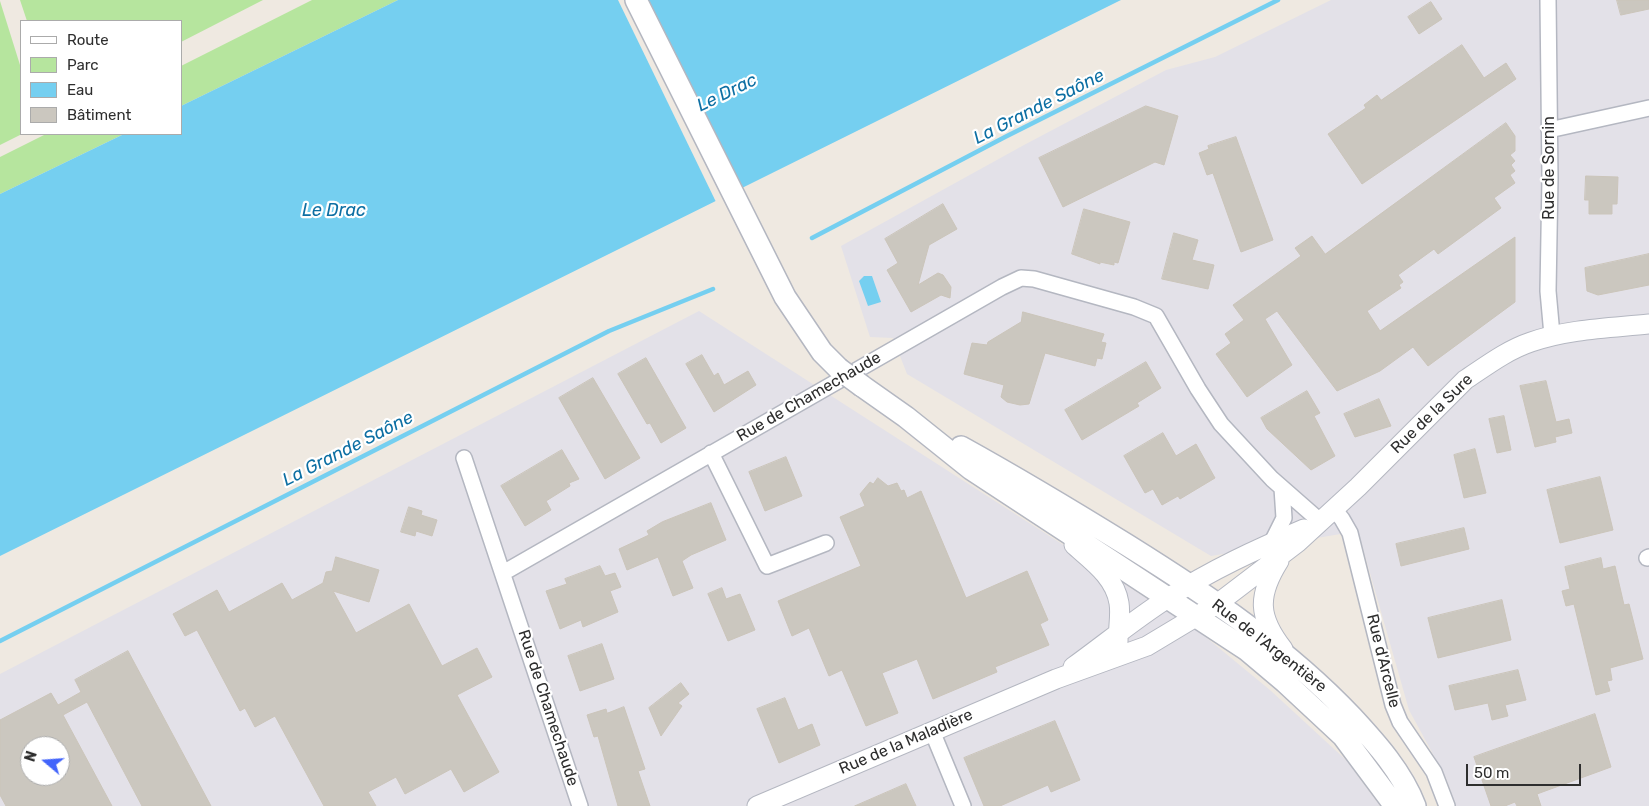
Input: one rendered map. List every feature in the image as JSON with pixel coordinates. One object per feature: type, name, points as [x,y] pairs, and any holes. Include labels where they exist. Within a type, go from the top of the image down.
[{"type":"main road","points":[[636,0],[754,238],[793,309],[822,352],[838,369],[906,417]]},
{"type":"main road","name":"Rue de l'Argentière","points":[[906,417],[971,469],[1247,650],[1343,736],[1395,806]]},
{"type":"main road","name":"Rue de l'Argentière","points":[[906,417],[1031,486],[1190,584],[1292,660],[1323,686],[1384,752],[1415,806]]},
{"type":"street","name":"Rue de Sornin","points":[[1548,0],[1548,291],[1552,335]]},
{"type":"street","points":[[1549,130],[1649,108]]},
{"type":"street","name":"Rue de Chamechaude","points":[[580,806],[503,573],[710,453],[1021,278],[1034,278],[1134,307],[1156,316],[1198,390],[1221,424],[1282,488],[1327,515]]},
{"type":"street","name":"Rue de la Sure","points":[[1194,616],[1217,604],[1277,549],[1327,515],[1465,380],[1506,353],[1552,335],[1649,324]]},
{"type":"street","points":[[710,453],[767,566],[826,543]]},
{"type":"street","points":[[464,458],[503,573]]},
{"type":"street","points":[[1282,488],[1284,518],[1277,549],[1266,581],[1263,598],[1264,618],[1270,633],[1292,660]]},
{"type":"street","points":[[1040,515],[1099,568],[1115,587],[1119,604],[1118,656]]},
{"type":"street","name":"Rue d'Arcelle","points":[[1327,515],[1342,519],[1350,533],[1393,706],[1400,722],[1434,772],[1447,806]]},
{"type":"street","name":"Rue de la Sure","points":[[1190,584],[1277,549]]},
{"type":"street","name":"Rue de la Maladière","points":[[1056,680],[1167,598],[1190,584]]},
{"type":"street","name":"Rue de la Maladière","points":[[757,806],[1056,680],[1147,646],[1194,616]]},
{"type":"street","points":[[932,731],[963,806]]},
{"type":"shaded area","points":[[1331,0],[1649,0],[1649,806],[1456,806],[1446,778],[1409,710],[1358,531],[1211,556],[907,374],[893,338],[870,337],[841,246],[1024,145],[1166,70],[1215,57]]},
{"type":"shaded area","points":[[699,311],[1202,634],[1270,690],[1346,760],[1380,806],[0,806],[0,674]]},
{"type":"green space","points":[[20,0],[263,0],[182,41],[182,20],[27,20]]},
{"type":"green space","points":[[312,0],[398,0],[182,106],[182,65]]},
{"type":"green space","points":[[0,1],[20,65],[20,135],[0,145]]},
{"type":"green space","points":[[44,135],[122,135],[0,194],[0,157]]},
{"type":"water","name":"Le Drac","points":[[398,0],[1121,0],[0,556],[0,194],[122,135],[182,135],[182,106]]},
{"type":"water","points":[[864,276],[872,276],[881,302],[868,306],[859,281]]},
{"type":"pier","points":[[618,0],[648,0],[742,192],[717,204]]},
{"type":"building","points":[[1617,0],[1649,0],[1649,9],[1621,15]]},
{"type":"building","points":[[1431,2],[1442,19],[1419,34],[1408,17]]},
{"type":"building","points":[[1462,45],[1484,78],[1506,63],[1516,79],[1362,184],[1328,134],[1366,108],[1364,105],[1377,95],[1381,100]]},
{"type":"building","points":[[1146,106],[1178,116],[1164,165],[1155,162],[1063,207],[1039,158]]},
{"type":"building","points":[[1506,123],[1515,136],[1515,151],[1510,155],[1515,161],[1511,165],[1515,171],[1510,175],[1515,183],[1494,198],[1501,208],[1438,254],[1434,249],[1398,275],[1403,282],[1399,285],[1401,288],[1367,311],[1380,331],[1515,237],[1515,302],[1428,366],[1413,347],[1380,371],[1337,391],[1277,311],[1265,319],[1292,365],[1247,397],[1216,354],[1231,343],[1225,334],[1244,320],[1233,305],[1301,256],[1295,248],[1312,236],[1325,254]]},
{"type":"building","points":[[1236,137],[1273,240],[1241,252],[1213,173],[1207,175],[1199,153],[1209,149],[1208,146]]},
{"type":"building","points":[[1586,176],[1618,177],[1617,204],[1612,204],[1612,214],[1589,214],[1589,200],[1585,200]]},
{"type":"building","points":[[943,204],[957,229],[929,245],[918,285],[938,273],[943,275],[951,287],[950,298],[941,295],[911,312],[887,270],[898,263],[885,239]]},
{"type":"building","points":[[1084,209],[1130,222],[1118,263],[1114,262],[1114,265],[1100,262],[1100,264],[1072,254]]},
{"type":"building","points":[[1174,233],[1198,240],[1192,260],[1214,265],[1208,289],[1162,279]]},
{"type":"building","points":[[1649,254],[1649,285],[1598,295],[1587,291],[1585,268]]},
{"type":"building","points":[[1023,312],[1104,334],[1101,342],[1106,343],[1102,359],[1097,358],[1095,366],[1045,353],[1029,404],[1020,405],[1007,402],[1001,397],[1004,385],[964,374],[972,343],[987,345],[988,342],[1021,322]]},
{"type":"building","points":[[702,355],[714,376],[718,373],[724,385],[748,371],[756,385],[714,412],[686,364]]},
{"type":"building","points":[[646,358],[686,428],[661,443],[650,423],[647,424],[618,374]]},
{"type":"building","points":[[1146,362],[1161,388],[1137,403],[1139,406],[1082,440],[1065,410]]},
{"type":"building","points":[[593,378],[640,458],[605,479],[559,398]]},
{"type":"building","points":[[1546,381],[1556,422],[1569,419],[1572,433],[1555,437],[1556,442],[1535,447],[1520,386]]},
{"type":"building","points":[[1307,391],[1320,413],[1314,416],[1335,456],[1311,470],[1267,429],[1261,418]]},
{"type":"building","points":[[1379,399],[1391,426],[1355,437],[1344,414]]},
{"type":"building","points":[[1504,416],[1511,450],[1497,453],[1489,419]]},
{"type":"building","points":[[1163,433],[1176,456],[1196,444],[1215,478],[1180,499],[1178,496],[1162,505],[1153,489],[1145,493],[1124,456]]},
{"type":"building","points":[[1475,449],[1486,493],[1464,498],[1454,455]]},
{"type":"building","points":[[562,450],[579,479],[569,483],[570,486],[546,501],[551,510],[525,526],[501,486]]},
{"type":"building","points":[[786,457],[802,496],[765,511],[749,472]]},
{"type":"building","points":[[1600,477],[1613,530],[1560,543],[1547,490]]},
{"type":"building","points":[[878,478],[888,486],[897,483],[901,491],[904,490],[907,498],[921,491],[966,598],[1027,571],[1048,620],[1040,624],[1049,645],[995,667],[997,672],[933,699],[917,659],[882,673],[898,713],[866,726],[842,670],[829,676],[809,628],[792,636],[778,601],[861,566],[840,517],[865,506],[860,494],[870,482],[873,484]]},
{"type":"building","points":[[711,503],[726,540],[691,555],[682,561],[693,588],[673,596],[658,557],[627,570],[619,549],[649,535],[647,531],[662,522]]},
{"type":"building","points":[[409,507],[422,511],[421,515],[437,520],[432,536],[416,531],[415,536],[401,532]]},
{"type":"building","points":[[1464,528],[1469,549],[1401,566],[1396,544]]},
{"type":"building","points":[[336,557],[379,570],[369,602],[333,591],[356,633],[409,604],[442,666],[477,648],[492,677],[457,695],[499,772],[464,792],[451,769],[405,794],[396,777],[368,792],[376,806],[324,806],[275,716],[255,727],[245,708],[240,711],[197,630],[185,636],[173,614],[217,590],[229,612],[282,583],[292,600],[323,583],[326,572],[332,571]]},
{"type":"building","points":[[1601,558],[1603,569],[1615,566],[1624,605],[1629,604],[1643,659],[1610,668],[1612,680],[1607,681],[1610,691],[1596,695],[1574,604],[1566,606],[1562,591],[1570,589],[1565,567]]},
{"type":"building","points":[[600,566],[605,576],[615,573],[621,587],[610,591],[618,612],[583,627],[581,620],[560,629],[546,591],[567,584],[565,579]]},
{"type":"building","points":[[722,588],[726,599],[740,594],[755,630],[728,641],[708,594]]},
{"type":"building","points":[[1502,600],[1511,640],[1438,658],[1428,618]]},
{"type":"building","points":[[602,644],[614,679],[580,691],[568,656]]},
{"type":"building","points":[[128,651],[211,806],[142,806],[87,702],[63,715],[112,806],[6,806],[0,795],[0,720],[51,693],[58,705],[81,692],[75,680]]},
{"type":"building","points":[[1518,670],[1526,700],[1505,705],[1508,716],[1492,720],[1488,703],[1455,710],[1449,686]]},
{"type":"building","points":[[681,683],[689,694],[678,703],[682,706],[661,736],[649,708]]},
{"type":"building","points":[[785,698],[798,730],[812,724],[820,745],[779,763],[757,709]]},
{"type":"building","points":[[624,707],[645,769],[638,771],[650,806],[618,806],[598,736],[594,737],[587,715],[606,709],[607,713]]},
{"type":"building","points":[[1595,714],[1611,767],[1537,794],[1541,806],[1517,806],[1515,802],[1505,806],[1491,806],[1474,757]]},
{"type":"building","points":[[1055,721],[1080,780],[1051,792],[1048,785],[1000,806],[984,806],[964,758]]},
{"type":"building","points":[[906,784],[916,806],[855,806]]},
{"type":"waterway","name":"La Grande Saône","points":[[812,238],[1005,137],[1278,0]]},
{"type":"waterway","name":"La Grande Saône","points":[[0,641],[609,331],[713,289]]}]
